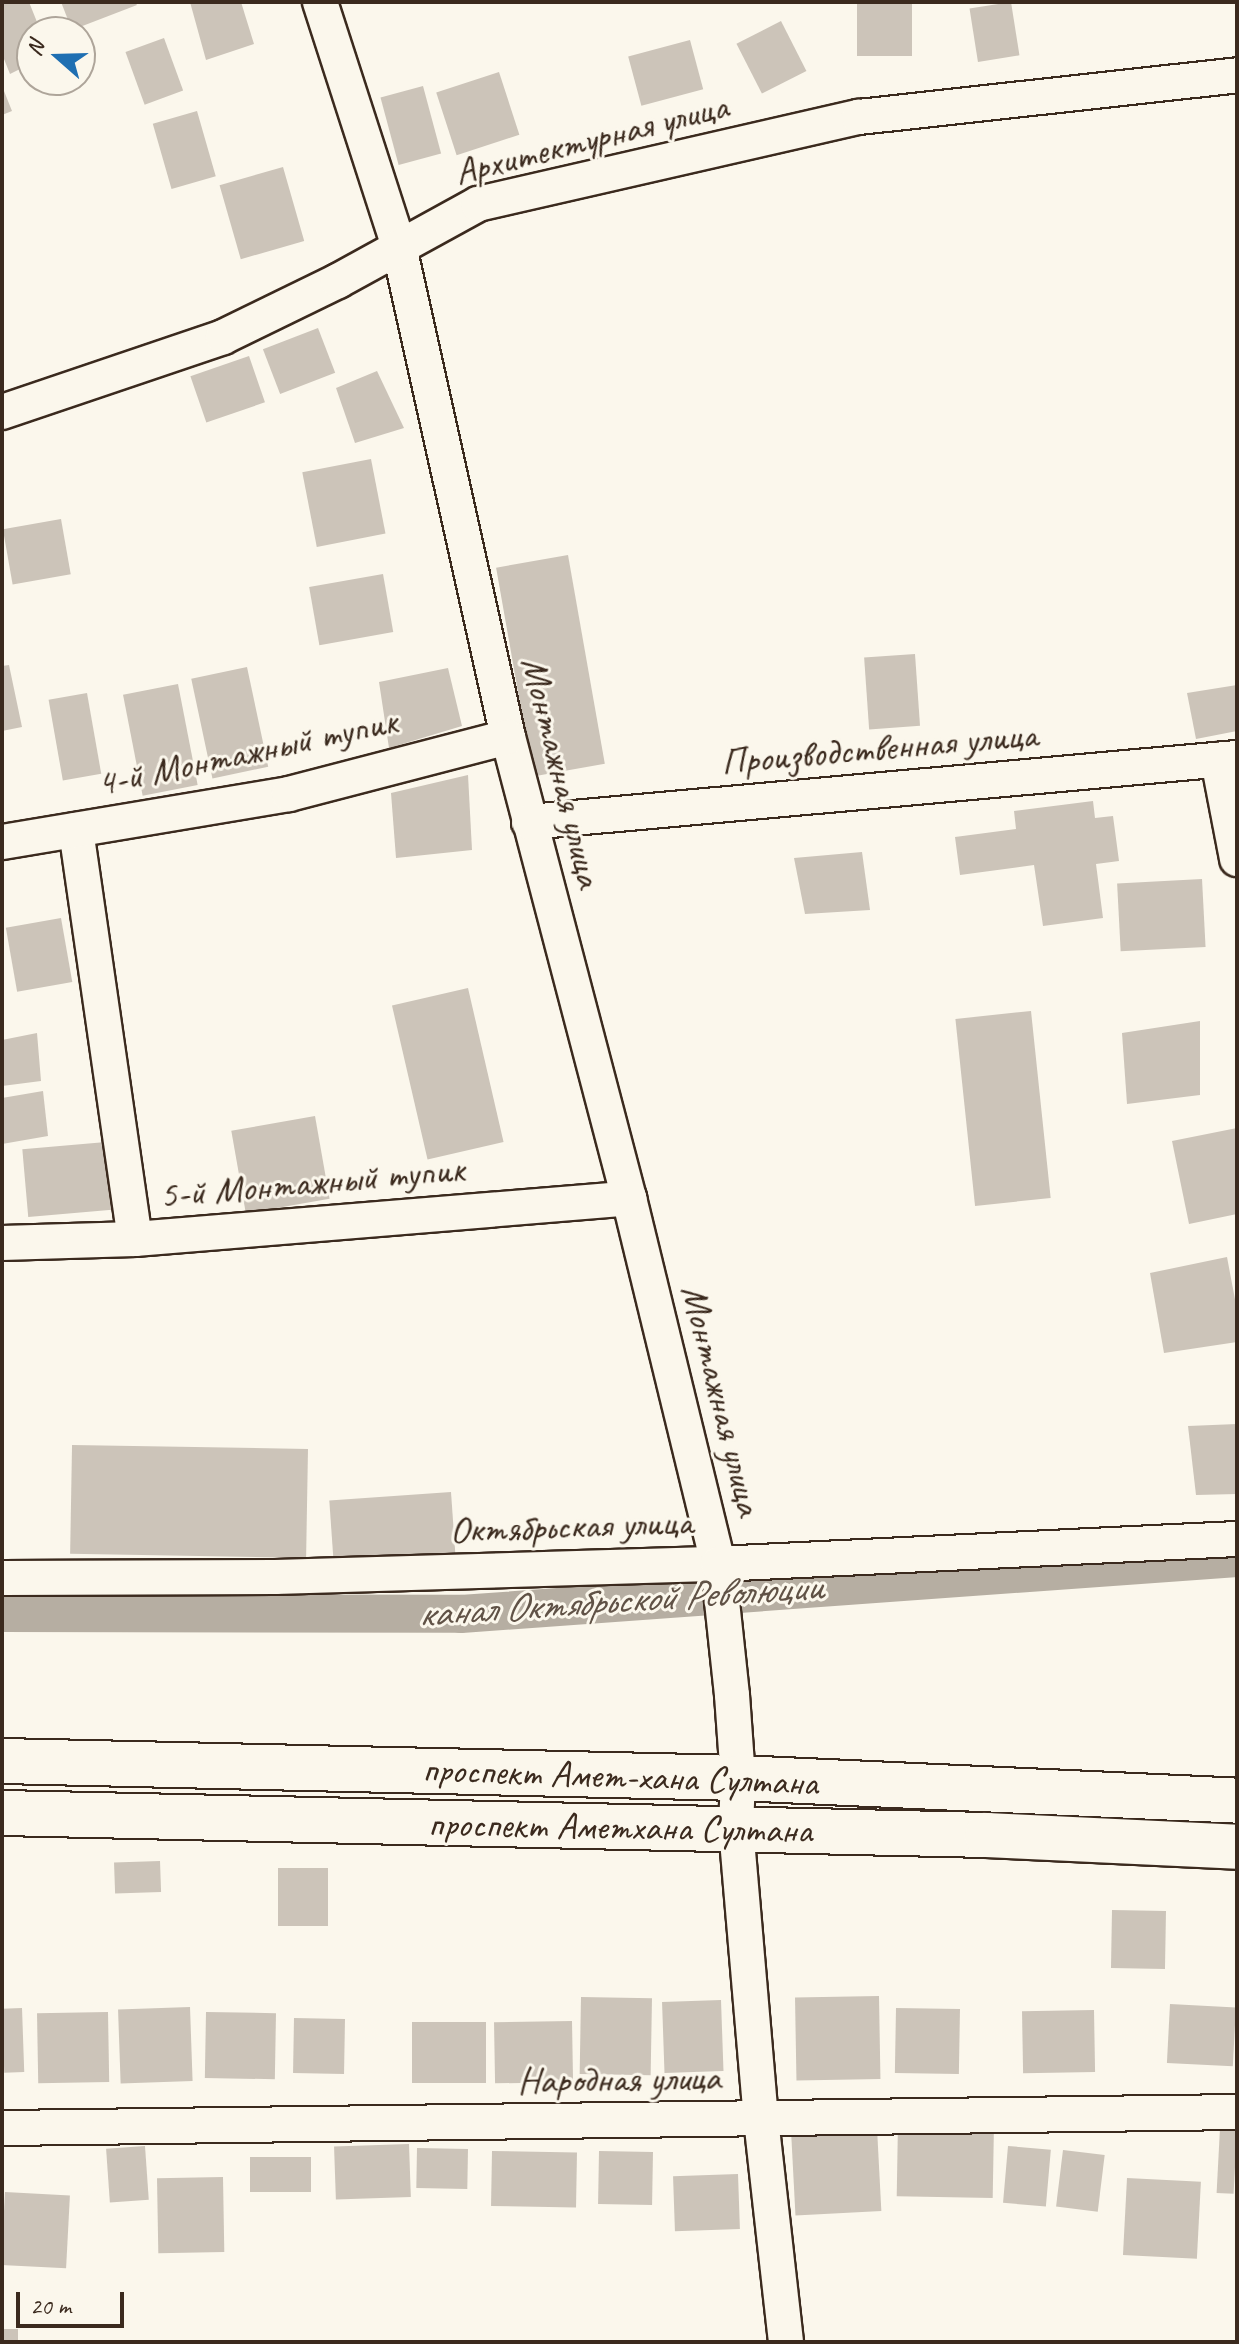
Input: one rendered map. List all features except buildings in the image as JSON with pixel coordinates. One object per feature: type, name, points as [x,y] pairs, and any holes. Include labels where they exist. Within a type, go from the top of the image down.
[{"type":"main road","name":"проспект Амет-хана Султана","points":[[2,1761],[738,1778],[1237,1801]]},
{"type":"main road","name":"проспект Аметхана Султана","points":[[2,1813],[736,1828],[1237,1847]]},
{"type":"street","name":"Монтажная улица","points":[[320,2],[399,247],[508,737],[629,1198],[720,1579],[732,1695],[738,1778],[736,1828],[761,2119],[786,2342]]},
{"type":"street","name":"Архитектурная улица","points":[[2,412],[223,337],[478,204],[859,117],[1237,75]]},
{"type":"street","name":"4-й Монтажный тупик","points":[[2,842],[289,794],[508,737]]},
{"type":"street","name":"Производственная улица","points":[[529,822],[1227,759]]},
{"type":"street","points":[[1227,759],[1237,859]]},
{"type":"street","points":[[76,830],[135,1239]]},
{"type":"street","name":"5-й Монтажный тупик","points":[[2,1243],[135,1239],[629,1198]]},
{"type":"street","name":"Октябрьская улица","points":[[2,1578],[720,1579],[1237,1539]]},
{"type":"street","name":"Народная улица","points":[[2,2128],[1237,2112]]},
{"type":"waterway","name":"канал Октябрьской Революции","points":[[2,1613],[461,1614],[1237,1558]]}]
